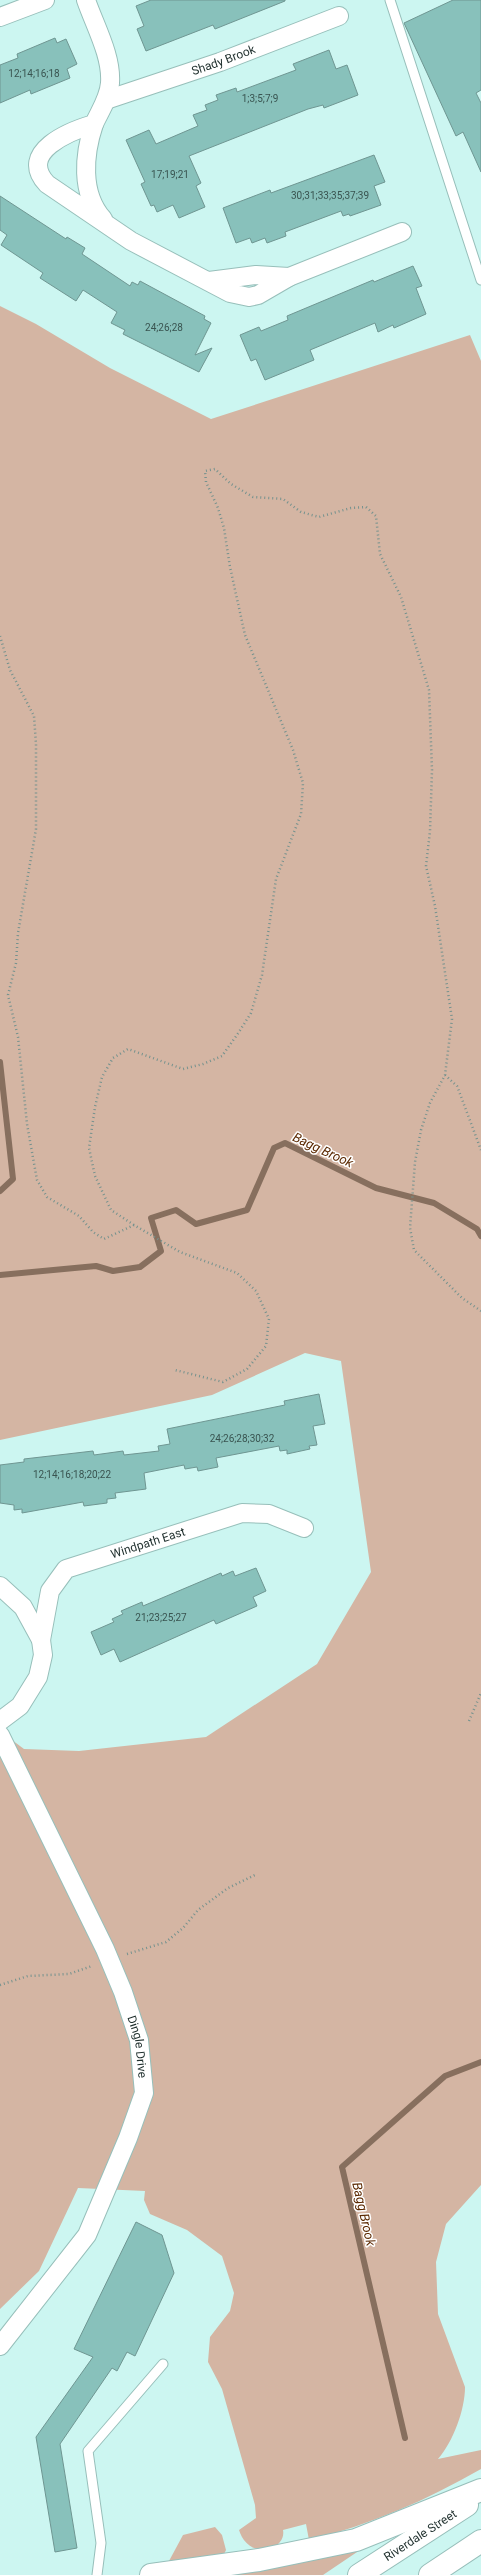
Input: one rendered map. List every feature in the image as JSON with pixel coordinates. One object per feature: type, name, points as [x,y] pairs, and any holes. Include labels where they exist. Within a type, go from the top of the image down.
[{"type":"main road","points":[[151,2575],[259,2560],[356,2540],[481,2490]]},
{"type":"main road","name":"Riverdale Street","points":[[359,2575],[481,2496]]},
{"type":"main road","points":[[430,2575],[481,2541]]},
{"type":"street","points":[[0,17],[45,0]]},
{"type":"street","points":[[86,0],[110,70],[110,85],[106,100],[94,124],[87,154],[87,180],[93,206],[112,228]]},
{"type":"street","name":"Shady Brook","points":[[106,100],[220,62],[338,16]]},
{"type":"street","points":[[94,124],[67,133],[56,140],[42,153],[37,168],[47,184],[112,228],[191,274],[209,281],[230,293],[249,297],[267,291],[288,277],[402,232]]},
{"type":"street","name":"Windpath East","points":[[0,1720],[20,1706],[38,1676],[43,1655],[41,1640],[50,1591],[66,1569],[242,1513],[269,1514],[304,1528]]},
{"type":"street","name":"Windpath East","points":[[0,1586],[23,1607],[41,1640]]},
{"type":"street","name":"Dingle Drive","points":[[0,1735],[109,1960],[139,2040],[144,2093],[128,2138],[87,2235],[0,2346]]},
{"type":"lane","points":[[390,0],[481,280]]},
{"type":"lane","points":[[96,2575],[101,2543],[88,2451],[164,2364]]},
{"type":"path","points":[[175,1370],[223,1382],[247,1370],[266,1346],[269,1319],[256,1291],[236,1273],[180,1252],[111,1210],[95,1176],[90,1148],[95,1107],[102,1077],[113,1058],[128,1049],[184,1069],[203,1064],[222,1056],[251,1013],[262,974],[276,879],[301,814],[303,783],[293,750],[246,635],[230,567],[224,528],[218,508],[206,482],[206,471],[215,469],[231,484],[253,497],[284,499],[301,512],[319,517],[366,507],[376,516],[380,554],[400,597],[429,690],[432,770],[430,831],[426,866],[436,913],[452,1019],[445,1075],[430,1103],[421,1130],[415,1162],[410,1224],[414,1250],[462,1298],[481,1311]]},
{"type":"path","points":[[0,636],[10,670],[34,716],[36,744],[36,829],[18,933],[16,963],[8,995],[18,1037],[27,1124],[37,1180],[47,1197],[79,1216],[93,1232],[104,1239],[134,1225]]},
{"type":"path","points":[[445,1075],[457,1086],[481,1150]]},
{"type":"path","points":[[470,1721],[481,1693]]},
{"type":"path","points":[[0,1985],[28,1976],[68,1974],[166,1942],[182,1928],[198,1910],[228,1888],[257,1874]]},
{"type":"shaded area","points":[[0,306],[36,324],[110,368],[211,419],[470,335],[481,361],[481,2185],[446,2224],[436,2262],[438,2314],[465,2387],[463,2406],[457,2425],[449,2444],[438,2459],[481,2450],[481,2469],[419,2501],[376,2519],[332,2534],[309,2540],[306,2524],[283,2530],[283,2537],[279,2543],[266,2550],[251,2546],[244,2540],[239,2530],[256,2518],[255,2505],[222,2389],[208,2362],[210,2337],[230,2311],[234,2293],[222,2256],[187,2230],[150,2214],[144,2200],[145,2191],[78,2188],[39,2271],[0,2309],[0,1731],[24,1749],[79,1751],[206,1737],[317,1664],[371,1572],[341,1361],[305,1353],[212,1395],[0,1440]]},
{"type":"shaded area","points":[[215,2527],[222,2535],[226,2550],[223,2556],[169,2561],[183,2535]]},
{"type":"shaded area","points":[[363,2548],[323,2575],[223,2575]]},
{"type":"building","points":[[151,0],[285,1],[215,29],[213,25],[146,51],[137,29],[144,26],[136,6]]},
{"type":"building","points":[[453,0],[481,0],[481,90],[476,93],[481,103],[481,172],[463,132],[456,136],[404,23]]},
{"type":"building","points":[[55,38],[57,43],[66,39],[77,64],[67,69],[70,78],[31,94],[30,90],[0,103],[0,65],[18,58],[17,54]]},
{"type":"building","points":[[329,50],[336,69],[347,65],[358,95],[324,108],[323,105],[308,109],[189,156],[201,183],[196,186],[205,207],[179,218],[173,205],[157,212],[154,205],[151,206],[141,184],[145,182],[126,140],[149,130],[156,144],[198,126],[193,115],[207,110],[205,105],[218,100],[216,95],[236,88],[237,92],[296,70],[293,64]]},
{"type":"building","points":[[374,155],[385,182],[374,186],[381,205],[350,216],[349,214],[343,216],[341,211],[285,232],[286,236],[267,243],[265,238],[252,243],[250,238],[236,243],[223,208],[270,190],[271,193]]},
{"type":"building","points":[[0,196],[66,239],[67,237],[85,248],[82,254],[130,286],[132,282],[138,285],[140,281],[205,316],[204,319],[211,323],[195,355],[212,348],[199,372],[123,334],[125,330],[111,323],[117,312],[83,290],[76,301],[40,278],[43,273],[1,245],[7,235],[0,230]]},
{"type":"building","points":[[413,266],[422,286],[416,288],[426,314],[394,328],[393,325],[378,332],[375,323],[310,350],[314,360],[265,380],[256,359],[251,361],[240,335],[259,327],[261,331],[288,320],[287,316],[373,280],[374,282]]},
{"type":"building","points":[[319,1394],[325,1424],[313,1426],[317,1445],[309,1446],[310,1449],[287,1454],[287,1450],[280,1451],[279,1446],[216,1458],[218,1467],[198,1471],[197,1467],[185,1469],[184,1465],[144,1473],[146,1489],[115,1493],[116,1498],[107,1499],[107,1503],[84,1506],[83,1502],[22,1513],[22,1509],[14,1510],[14,1505],[0,1503],[0,1465],[24,1462],[24,1459],[93,1451],[94,1455],[123,1451],[124,1455],[159,1451],[158,1446],[170,1444],[167,1429],[285,1405],[284,1401]]},
{"type":"building","points":[[256,1568],[266,1591],[253,1597],[257,1606],[216,1624],[214,1620],[120,1662],[114,1649],[101,1655],[91,1632],[114,1622],[112,1619],[123,1614],[121,1611],[142,1602],[143,1606],[221,1573],[222,1576],[233,1571],[235,1576]]},
{"type":"building","points":[[136,2222],[162,2235],[174,2273],[135,2356],[127,2352],[117,2371],[112,2368],[60,2444],[77,2548],[55,2552],[36,2437],[93,2357],[74,2349]]},
{"type":"waterway","name":"Bagg Brook","points":[[0,1062],[13,1179],[0,1191]]},
{"type":"waterway","name":"Bagg Brook","points":[[0,1275],[96,1266],[113,1271],[140,1267],[161,1251],[151,1218],[176,1210],[196,1224],[247,1210],[274,1148],[285,1143],[376,1188],[434,1203],[477,1229],[481,1236]]},
{"type":"waterway","name":"Bagg Brook","points":[[405,2438],[342,2167],[445,2076],[481,2062]]}]
